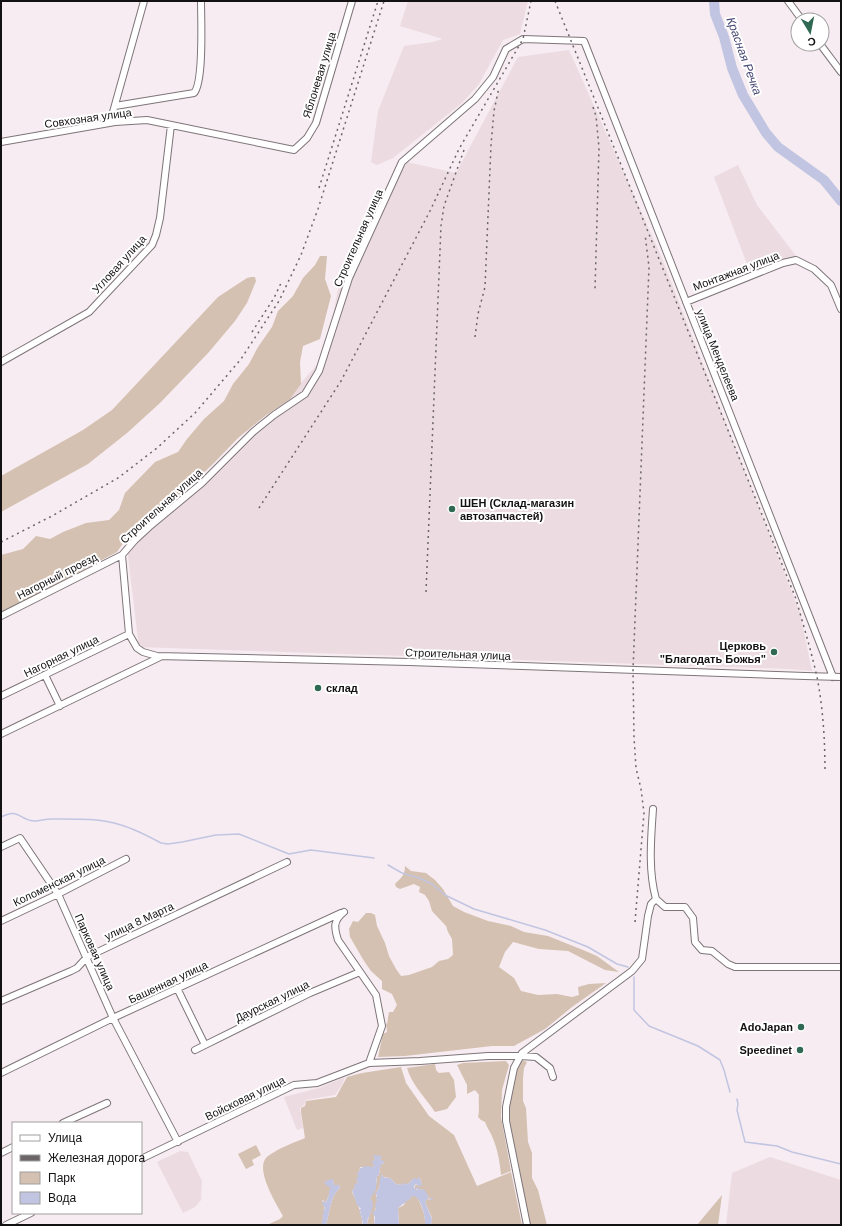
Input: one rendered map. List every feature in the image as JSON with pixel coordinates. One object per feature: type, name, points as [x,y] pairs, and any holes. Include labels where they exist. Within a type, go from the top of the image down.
[{"type":"street","points":[[115,122],[113,112],[144,1]]},
{"type":"street","points":[[115,106],[194,93],[197,90],[201,66],[201,1]]},
{"type":"street","name":"Яблоневая улица","points":[[272,146],[294,150],[312,132],[352,1]]},
{"type":"street","points":[[788,1],[796,12]]},
{"type":"street","name":"Строительная улица","points":[[584,41],[523,39],[506,49],[492,77],[475,99],[402,162],[349,278],[319,371],[305,394],[253,432],[202,483],[140,535],[122,555],[129,634],[137,648],[143,652],[161,656],[416,662],[841,677]]},
{"type":"street","name":"улица Менделеева","points":[[584,41],[833,677]]},
{"type":"street","points":[[826,52],[841,72]]},
{"type":"street","name":"Совхозная улица","points":[[1,142],[115,122],[147,120],[272,146]]},
{"type":"street","name":"Угловая улица","points":[[1,362],[88,312],[152,245],[160,218],[171,125]]},
{"type":"street","name":"Монтажная улица","points":[[686,302],[783,263],[796,260],[814,269],[831,285],[841,309]]},
{"type":"street","name":"Нагорный проезд","points":[[1,616],[122,555]]},
{"type":"street","name":"Нагорная улица","points":[[1,696],[129,634]]},
{"type":"street","points":[[1,734],[161,656]]},
{"type":"street","points":[[45,675],[60,706]]},
{"type":"street","points":[[653,809],[651,872],[656,899],[665,907],[685,907],[693,918],[695,942],[702,950],[712,951],[728,964],[735,966],[841,967]]},
{"type":"street","name":"Парковая улица","points":[[1,847],[20,838],[58,894],[114,1018],[178,1142]]},
{"type":"street","name":"Коломенская улица","points":[[1,921],[126,859]]},
{"type":"street","name":"улица 8 Марта","points":[[1,1002],[77,968],[86,957],[287,862]]},
{"type":"street","points":[[527,1225],[506,1121],[506,1106],[514,1068],[522,1053],[632,971],[642,959],[648,916],[651,904],[656,899]]},
{"type":"street","name":"Башенная улица","points":[[1,1073],[177,988],[344,912],[338,916],[336,920],[335,931],[338,940],[360,972]]},
{"type":"street","points":[[360,972],[376,995],[382,1026],[370,1063]]},
{"type":"street","name":"Даурская улица","points":[[195,1050],[310,993],[360,972]]},
{"type":"street","points":[[177,988],[205,1045]]},
{"type":"street","name":"Войсковая улица","points":[[142,1159],[294,1084],[318,1083],[370,1063],[420,1062],[488,1056],[536,1057],[550,1068],[553,1077]]},
{"type":"street","points":[[65,1122],[107,1102]]},
{"type":"street","points":[[1,1152],[12,1147]]},
{"type":"street","points":[[6,1225],[29,1214]]},
{"type":"shaded area","points":[[408,1],[528,1],[520,34],[503,40],[479,84],[462,103],[393,158],[377,165],[371,162],[378,111],[404,46],[443,39],[400,26]]},
{"type":"shaded area","points":[[569,50],[661,256],[800,613],[812,671],[139,647],[127,548],[248,442],[325,356],[339,284],[407,162],[456,173],[518,57]]},
{"type":"shaded area","points":[[738,165],[757,205],[796,256],[750,272],[714,177]]},
{"type":"shaded area","points":[[345,1077],[342,1085],[335,1095],[306,1100],[304,1105],[300,1108],[303,1128],[297,1130],[284,1097],[319,1088]]},
{"type":"shaded area","points":[[180,1151],[188,1152],[202,1181],[201,1200],[195,1207],[183,1213],[157,1162]]},
{"type":"shaded area","points":[[770,1157],[841,1180],[841,1225],[726,1225],[732,1173]]},
{"type":"green space","points":[[320,256],[327,256],[325,279],[331,296],[320,339],[303,346],[300,362],[301,384],[290,399],[265,416],[238,438],[212,465],[179,495],[130,533],[117,552],[1,613],[1,555],[23,549],[36,536],[50,539],[86,523],[109,520],[119,510],[125,493],[155,462],[178,452],[204,419],[224,401],[233,384],[249,364],[258,347],[272,327],[278,311],[293,296],[303,278],[315,265]]},
{"type":"green space","points":[[255,277],[256,281],[247,303],[235,321],[209,352],[160,403],[127,433],[88,464],[1,512],[1,476],[83,430],[112,410],[218,297],[247,278]]},
{"type":"green space","points":[[405,866],[411,871],[426,873],[435,880],[443,889],[453,906],[464,912],[488,921],[511,926],[524,932],[548,936],[597,956],[619,972],[605,970],[568,951],[539,949],[513,942],[505,952],[499,967],[514,978],[521,991],[538,995],[557,994],[572,997],[579,995],[578,987],[589,984],[606,983],[572,1007],[545,1029],[514,1046],[492,1046],[405,1056],[378,1057],[383,1034],[387,1032],[386,1023],[387,1024],[389,1012],[393,1012],[397,1005],[392,994],[382,989],[382,981],[371,971],[350,937],[349,929],[353,921],[358,922],[366,913],[375,915],[377,926],[389,956],[401,976],[409,975],[432,967],[439,961],[448,959],[453,955],[452,939],[446,926],[432,911],[429,901],[425,895],[419,892],[420,887],[414,884],[400,889],[396,887],[395,884],[401,878]]},
{"type":"green space","points":[[521,1060],[527,1062],[524,1068],[523,1101],[526,1108],[528,1142],[532,1153],[532,1178],[538,1190],[547,1225],[528,1225],[508,1122],[510,1090],[514,1074]]},
{"type":"green space","points":[[506,1061],[509,1065],[502,1090],[501,1117],[511,1171],[501,1175],[498,1154],[493,1139],[485,1122],[478,1117],[479,1095],[475,1090],[467,1094],[467,1085],[457,1065],[463,1063]]},
{"type":"green space","points":[[435,1064],[436,1070],[439,1073],[449,1072],[454,1080],[456,1097],[447,1109],[435,1112],[415,1085],[407,1068]]},
{"type":"green space","points":[[401,1067],[406,1083],[429,1116],[454,1135],[477,1186],[511,1172],[522,1225],[431,1225],[432,1218],[425,1202],[428,1198],[430,1200],[431,1198],[429,1198],[423,1190],[418,1188],[415,1190],[415,1185],[422,1185],[420,1178],[413,1179],[408,1184],[402,1185],[396,1184],[390,1178],[383,1177],[383,1175],[380,1179],[380,1184],[376,1195],[378,1200],[374,1214],[374,1225],[367,1225],[371,1209],[370,1199],[377,1181],[377,1176],[379,1175],[379,1168],[381,1164],[384,1163],[380,1160],[381,1157],[375,1157],[373,1167],[360,1167],[358,1182],[352,1192],[361,1213],[362,1225],[326,1225],[332,1200],[340,1188],[339,1185],[334,1185],[333,1181],[330,1180],[326,1183],[332,1188],[326,1202],[322,1200],[324,1202],[323,1225],[267,1225],[283,1216],[267,1185],[263,1168],[264,1161],[268,1156],[305,1138],[301,1108],[305,1106],[306,1101],[336,1097],[347,1077],[362,1073]]},
{"type":"green space","points":[[256,1145],[261,1155],[252,1160],[254,1165],[246,1169],[238,1154]]},
{"type":"green space","points":[[412,1195],[416,1196],[421,1206],[425,1218],[425,1225],[399,1225],[398,1208],[404,1205],[405,1201],[410,1199]]},
{"type":"green space","points":[[722,1195],[718,1225],[697,1225]]},
{"type":"water","points":[[373,1155],[382,1156],[380,1160],[384,1161],[384,1163],[381,1164],[381,1168],[379,1168],[376,1189],[370,1199],[372,1200],[373,1206],[367,1225],[362,1225],[362,1217],[361,1215],[359,1216],[361,1212],[358,1210],[361,1209],[357,1205],[352,1190],[354,1189],[355,1183],[357,1184],[358,1182],[356,1180],[358,1176],[357,1173],[360,1170],[359,1167],[373,1167],[374,1164],[371,1162],[375,1160]]},
{"type":"water","points":[[381,1173],[383,1177],[386,1178],[387,1176],[387,1178],[390,1178],[396,1184],[402,1185],[402,1183],[405,1185],[404,1183],[408,1184],[414,1178],[418,1179],[419,1176],[423,1187],[416,1184],[414,1186],[415,1189],[417,1190],[418,1189],[415,1188],[419,1187],[419,1189],[425,1190],[429,1198],[433,1198],[432,1200],[428,1198],[425,1202],[432,1219],[431,1225],[425,1225],[424,1212],[420,1203],[418,1199],[412,1196],[398,1208],[399,1225],[374,1225],[375,1217],[372,1212],[375,1211],[376,1208],[377,1196],[375,1192],[378,1191],[379,1188]]},
{"type":"water","points":[[333,1179],[334,1185],[339,1185],[340,1188],[332,1200],[326,1225],[323,1225],[321,1222],[323,1221],[322,1215],[324,1214],[323,1212],[325,1208],[322,1204],[324,1202],[320,1200],[326,1202],[327,1197],[329,1196],[329,1190],[331,1188],[324,1182]]},
{"type":"waterway","name":"Красная Речка","points":[[714,1],[715,14],[724,37],[732,68],[743,95],[766,133],[778,147],[824,180],[841,201]]},
{"type":"waterway","points":[[1,817],[12,813],[35,821],[49,819],[86,819],[104,821],[126,827],[161,843],[168,844],[216,835],[239,834],[289,854],[311,850],[374,858]]},
{"type":"waterway","points":[[388,865],[402,873],[432,884],[445,895],[474,909],[545,930],[588,947],[617,964],[628,967]]},
{"type":"waterway","points":[[634,977],[634,1010],[649,1026],[698,1046],[720,1060],[730,1092]]},
{"type":"waterway","points":[[737,1099],[737,1110],[745,1142],[777,1146],[792,1152],[841,1164]]},
{"type":"railway","points":[[319,188],[378,1]]},
{"type":"railway","points":[[1,542],[52,516],[118,478],[157,448],[195,413],[241,359],[279,301],[301,255],[318,209],[384,1]]},
{"type":"railway","points":[[259,508],[341,381],[430,211],[459,149],[523,39],[531,1]]},
{"type":"railway","points":[[555,1],[796,599],[817,677],[821,700],[825,748],[825,772]]},
{"type":"railway","points":[[475,337],[478,314],[485,287],[491,145],[494,111],[499,87]]},
{"type":"railway","points":[[593,107],[596,116],[599,148],[595,290]]},
{"type":"railway","points":[[426,592],[441,226],[444,206],[464,150]]},
{"type":"railway","points":[[635,922],[644,813],[641,789],[636,768],[633,670],[649,267],[645,234]]},
{"type":"railway","points":[[252,332],[274,298],[282,281]]},
{"type":"place","name":"ШЕН (Склад-магазин автозапчастей)","points":[[452,509]]},
{"type":"place","name":"Церковь \"Благодать Божья\"","points":[[774,652]]},
{"type":"place","name":"склад","points":[[318,688]]},
{"type":"place","name":"AdoJapan","points":[[801,1027]]},
{"type":"place","name":"Speedinet","points":[[800,1050]]}]
